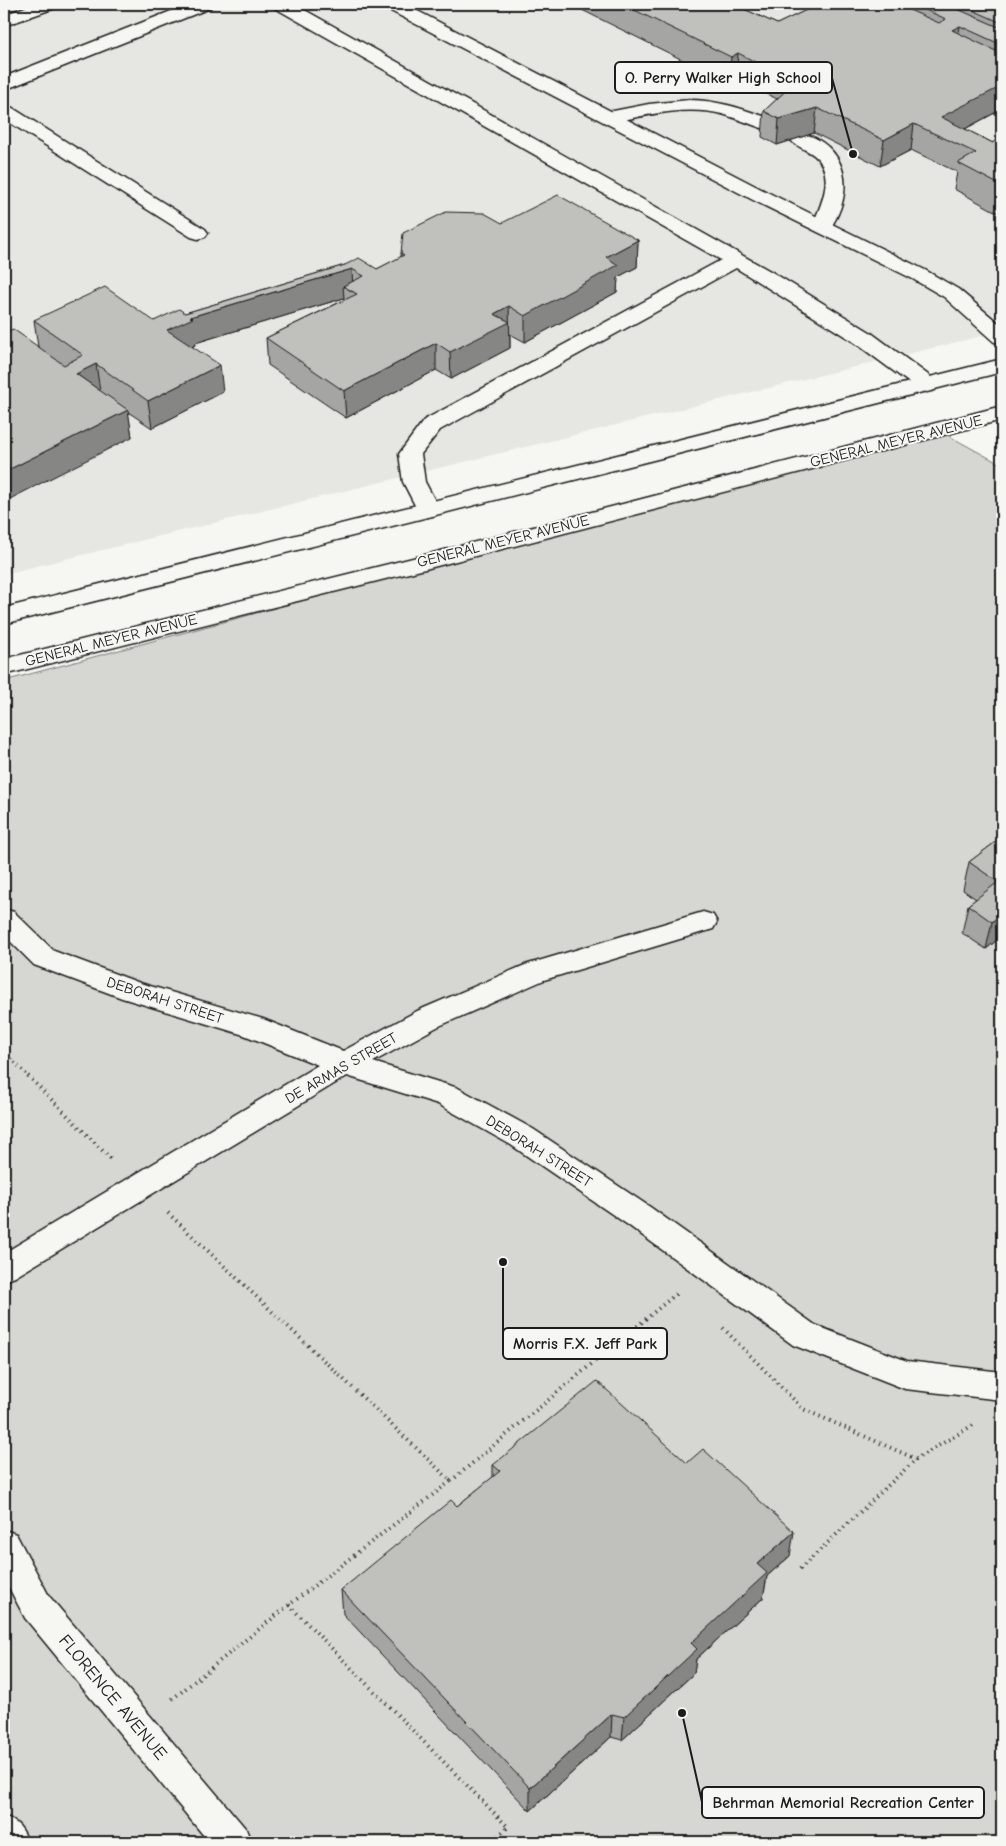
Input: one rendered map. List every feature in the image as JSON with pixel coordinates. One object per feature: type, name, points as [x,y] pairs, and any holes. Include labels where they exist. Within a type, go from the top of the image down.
[{"type":"street","points":[[4,21],[48,4]]},
{"type":"street","points":[[4,84],[204,4]]},
{"type":"street","points":[[282,4],[736,260],[862,337],[927,385]]},
{"type":"street","points":[[391,4],[951,293],[1002,336]]},
{"type":"street","points":[[610,117],[640,111],[692,106],[716,107],[774,126]]},
{"type":"street","points":[[4,110],[198,233]]},
{"type":"street","points":[[799,138],[823,153],[834,167],[836,179],[833,203],[822,226]]},
{"type":"street","points":[[428,510],[414,482],[410,454],[432,424],[736,260]]},
{"type":"street","points":[[4,616],[1002,366]]},
{"type":"street","name":"GENERAL MEYER AVENUE","points":[[4,667],[429,561],[1002,413]]},
{"type":"street","name":"DEBORAH STREET","points":[[4,919],[44,958],[132,991],[253,1027],[344,1064],[448,1096],[522,1136],[639,1216],[804,1335],[905,1375],[1002,1386]]},
{"type":"street","name":"DE ARMAS STREET","points":[[4,1268],[344,1064],[427,1019],[535,972],[703,922]]},
{"type":"street","name":"FLORENCE AVENUE","points":[[4,1545],[37,1607],[233,1842]]},
{"type":"street","points":[[4,1834],[10,1842]]},
{"type":"path","points":[[4,1052],[140,1186],[451,1481]]},
{"type":"path","points":[[138,1727],[290,1605],[451,1481],[683,1288]]},
{"type":"path","points":[[716,1322],[803,1410],[916,1459]]},
{"type":"path","points":[[800,1568],[916,1459],[982,1420]]},
{"type":"path","points":[[290,1605],[508,1827],[491,1842]]},
{"type":"shaded area","points":[[4,4],[1002,4],[1002,331],[4,574]]},
{"type":"shaded area","points":[[938,430],[1002,465],[1002,1842],[4,1842],[4,681]]},
{"type":"building","points":[[622,4],[733,4],[777,24],[819,4],[896,4],[939,23],[946,19],[912,4],[946,4],[1002,27],[1002,45],[960,26],[952,30],[1002,54],[1002,86],[941,117],[993,143],[1002,132],[1002,186],[958,163],[976,153],[914,124],[884,140],[817,108],[779,119],[764,111],[795,82],[738,53],[731,57]]},
{"type":"building","points":[[959,4],[1002,4],[1002,23]]},
{"type":"building","points":[[558,195],[638,240],[606,257],[618,265],[525,316],[509,306],[494,314],[510,322],[450,352],[436,343],[344,391],[266,338],[357,294],[343,286],[364,276],[352,269],[190,317],[193,318],[167,330],[220,365],[148,401],[96,364],[76,374],[128,410],[4,472],[4,333],[13,329],[64,365],[83,355],[34,320],[105,287],[154,321],[179,309],[185,313],[345,265],[359,258],[377,269],[404,255],[401,253],[403,233],[446,212],[484,213],[502,223]]},
{"type":"building","points":[[1002,837],[1002,913],[992,922],[968,905],[998,882],[969,862]]},
{"type":"building","points":[[597,1381],[687,1463],[703,1449],[794,1532],[757,1564],[767,1573],[691,1643],[697,1649],[624,1717],[612,1714],[530,1788],[341,1590],[451,1500],[457,1506],[500,1471],[493,1465]]},
{"type":"place","name":"O. Perry Walker High School","points":[[853,154]]},
{"type":"place","name":"Morris F.X. Jeff Park","points":[[503,1262]]},
{"type":"place","name":"Behrman Memorial Recreation Center","points":[[682,1713]]}]
